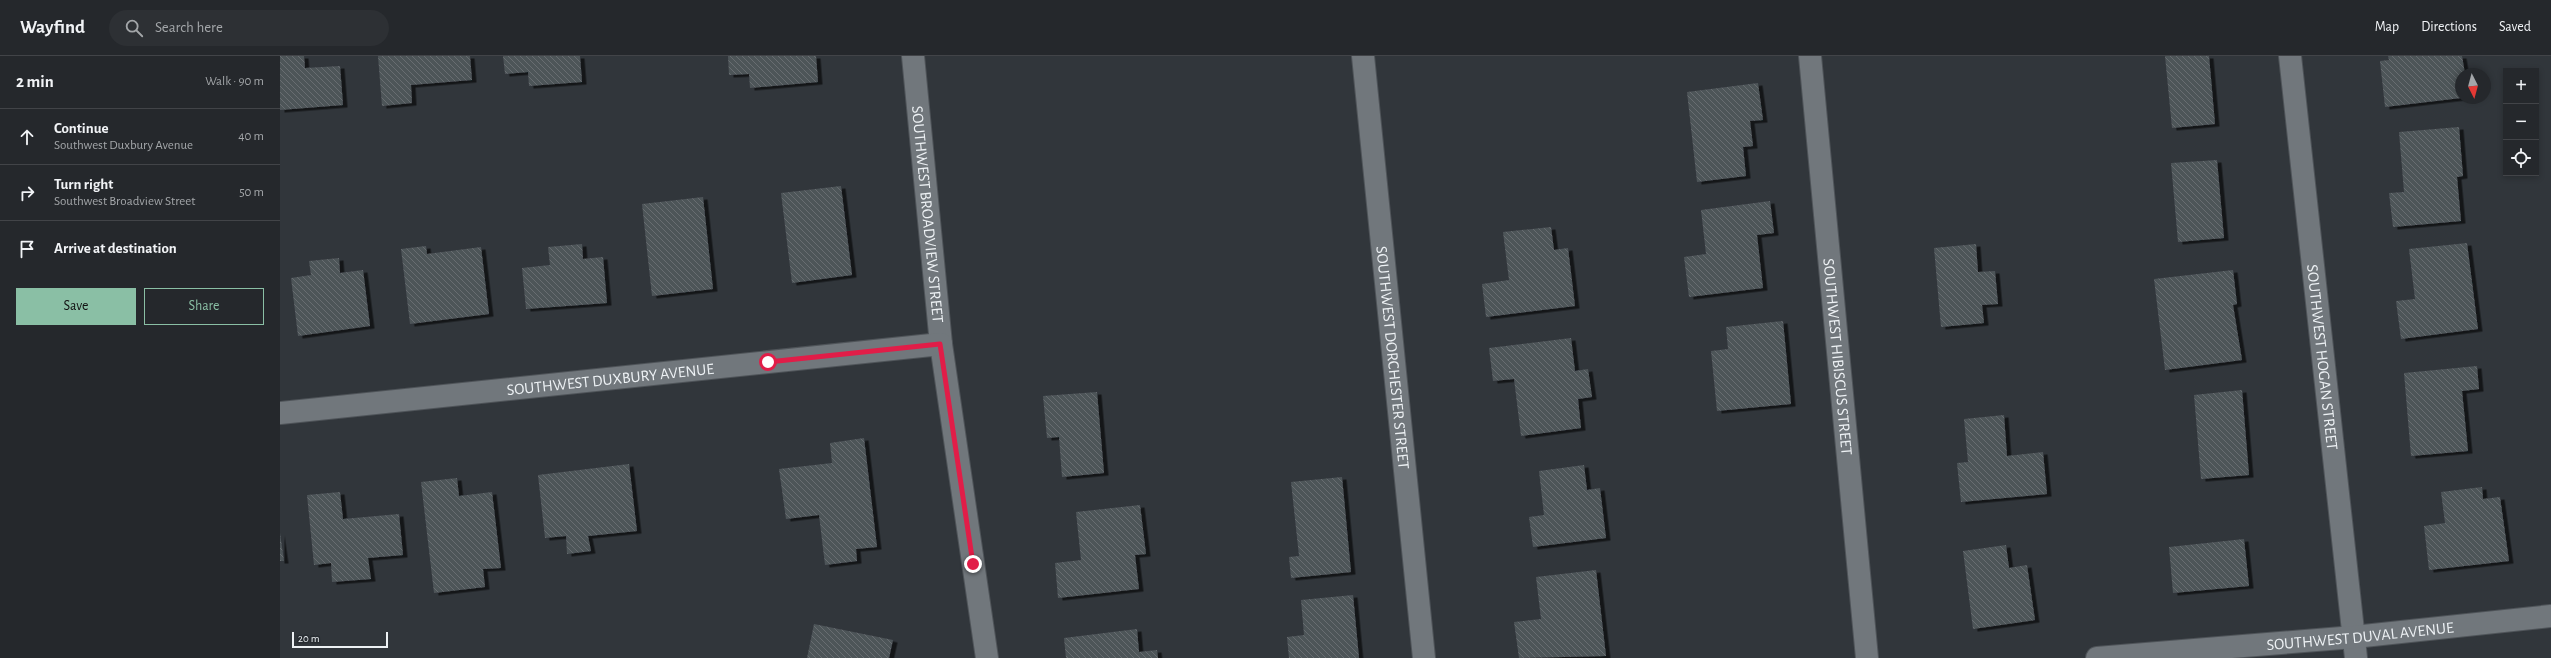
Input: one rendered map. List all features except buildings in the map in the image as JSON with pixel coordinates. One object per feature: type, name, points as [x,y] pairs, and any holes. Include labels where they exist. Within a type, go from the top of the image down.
[{"type":"street","name":"SOUTHWEST BROADVIEW STREET","points":[[913,56],[940,344],[987,658]]},
{"type":"street","name":"SOUTHWEST DORCHESTER STREET","points":[[1363,56],[1424,658]]},
{"type":"street","name":"SOUTHWEST HIBISCUS STREET","points":[[1810,56],[1867,658]]},
{"type":"street","name":"SOUTHWEST HOGAN STREET","points":[[2290,56],[2356,658]]},
{"type":"street","name":"SOUTHWEST DUXBURY AVENUE","points":[[280,413],[940,344]]},
{"type":"street","name":"SOUTHWEST DUVAL AVENUE","points":[[2097,658],[2354,637],[2551,616]]},
{"type":"route","points":[[768,362],[940,344],[973,564]]}]
